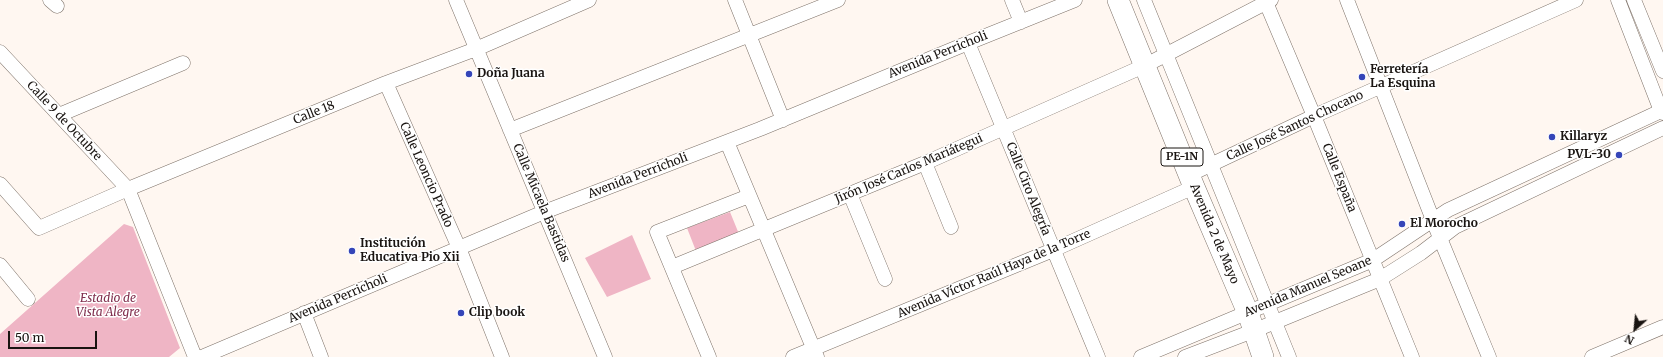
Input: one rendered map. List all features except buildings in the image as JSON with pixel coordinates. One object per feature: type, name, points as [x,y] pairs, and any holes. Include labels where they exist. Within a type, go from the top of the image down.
[{"type":"highway","name":"Avenida 2 de Mayo","points":[[1118,0],[1251,322],[1263,357]]},
{"type":"street","name":"Calle Micaela Bastidas","points":[[456,0],[605,357]]},
{"type":"street","name":"Calle 18","points":[[0,184],[39,228],[128,189],[386,83],[476,49],[589,0]]},
{"type":"street","points":[[735,0],[783,120]]},
{"type":"street","points":[[510,130],[838,0]]},
{"type":"street","points":[[1012,0],[1021,22]]},
{"type":"street","name":"Avenida Perricholi","points":[[202,357],[544,212],[783,120],[1076,0]]},
{"type":"street","points":[[1144,0],[1289,357]]},
{"type":"street","points":[[1347,0],[1433,221],[1489,357]]},
{"type":"street","name":"Calle José Santos Chocano","points":[[1192,181],[1211,165],[1314,116],[1576,0]]},
{"type":"street","points":[[1618,0],[1662,111]]},
{"type":"street","points":[[1634,0],[1663,70]]},
{"type":"street","name":"Jirón José Carlos Mariátegui","points":[[672,267],[925,163],[1144,66],[1267,1]]},
{"type":"street","name":"Calle España","points":[[1267,1],[1412,357]]},
{"type":"street","name":"Calle Ciro Alegría","points":[[968,43],[1098,357]]},
{"type":"street","name":"Calle 9 de Octubre","points":[[0,52],[128,189]]},
{"type":"street","points":[[59,115],[183,63]]},
{"type":"street","name":"Calle Leoncio Prado","points":[[386,83],[459,248],[502,357]]},
{"type":"street","name":"Avenida Manuel Seoane","points":[[1186,357],[1251,322],[1267,305],[1373,260],[1448,210],[1662,111]]},
{"type":"street","name":"Avenida Manuel Seoane","points":[[1141,357],[1251,322],[1274,322],[1380,279],[1421,253],[1455,227],[1663,128]]},
{"type":"street","points":[[727,142],[815,353]]},
{"type":"street","points":[[925,163],[951,227]]},
{"type":"street","name":"Avenida Víctor Raúl Haya de la Torre","points":[[794,357],[815,353],[1053,250],[1192,181]]},
{"type":"street","points":[[128,189],[195,357]]},
{"type":"street","points":[[850,194],[885,279]]},
{"type":"street","points":[[709,357],[657,232],[749,196]]},
{"type":"street","points":[[0,265],[28,300]]},
{"type":"street","points":[[304,313],[322,357]]},
{"type":"street","points":[[1592,357],[1663,326]]},
{"type":"green space","points":[[730,212],[739,234],[696,251],[687,228]]},
{"type":"green space","name":"Estadio de Vista Alegre","points":[[124,224],[133,227],[180,348],[169,357],[0,357],[0,334]]},
{"type":"green space","points":[[632,235],[651,279],[607,297],[585,258]]},
{"type":"place","name":"Doña Juana","points":[[469,74]]},
{"type":"place","name":"Ferretería La Esquina","points":[[1362,77]]},
{"type":"place","name":"Killaryz","points":[[1552,137]]},
{"type":"place","name":"PVL-30","points":[[1619,155]]},
{"type":"place","name":"El Morocho","points":[[1402,224]]},
{"type":"place","name":"Institución Educativa Pio Xii","points":[[352,251]]},
{"type":"place","name":"Clip book","points":[[461,313]]}]
